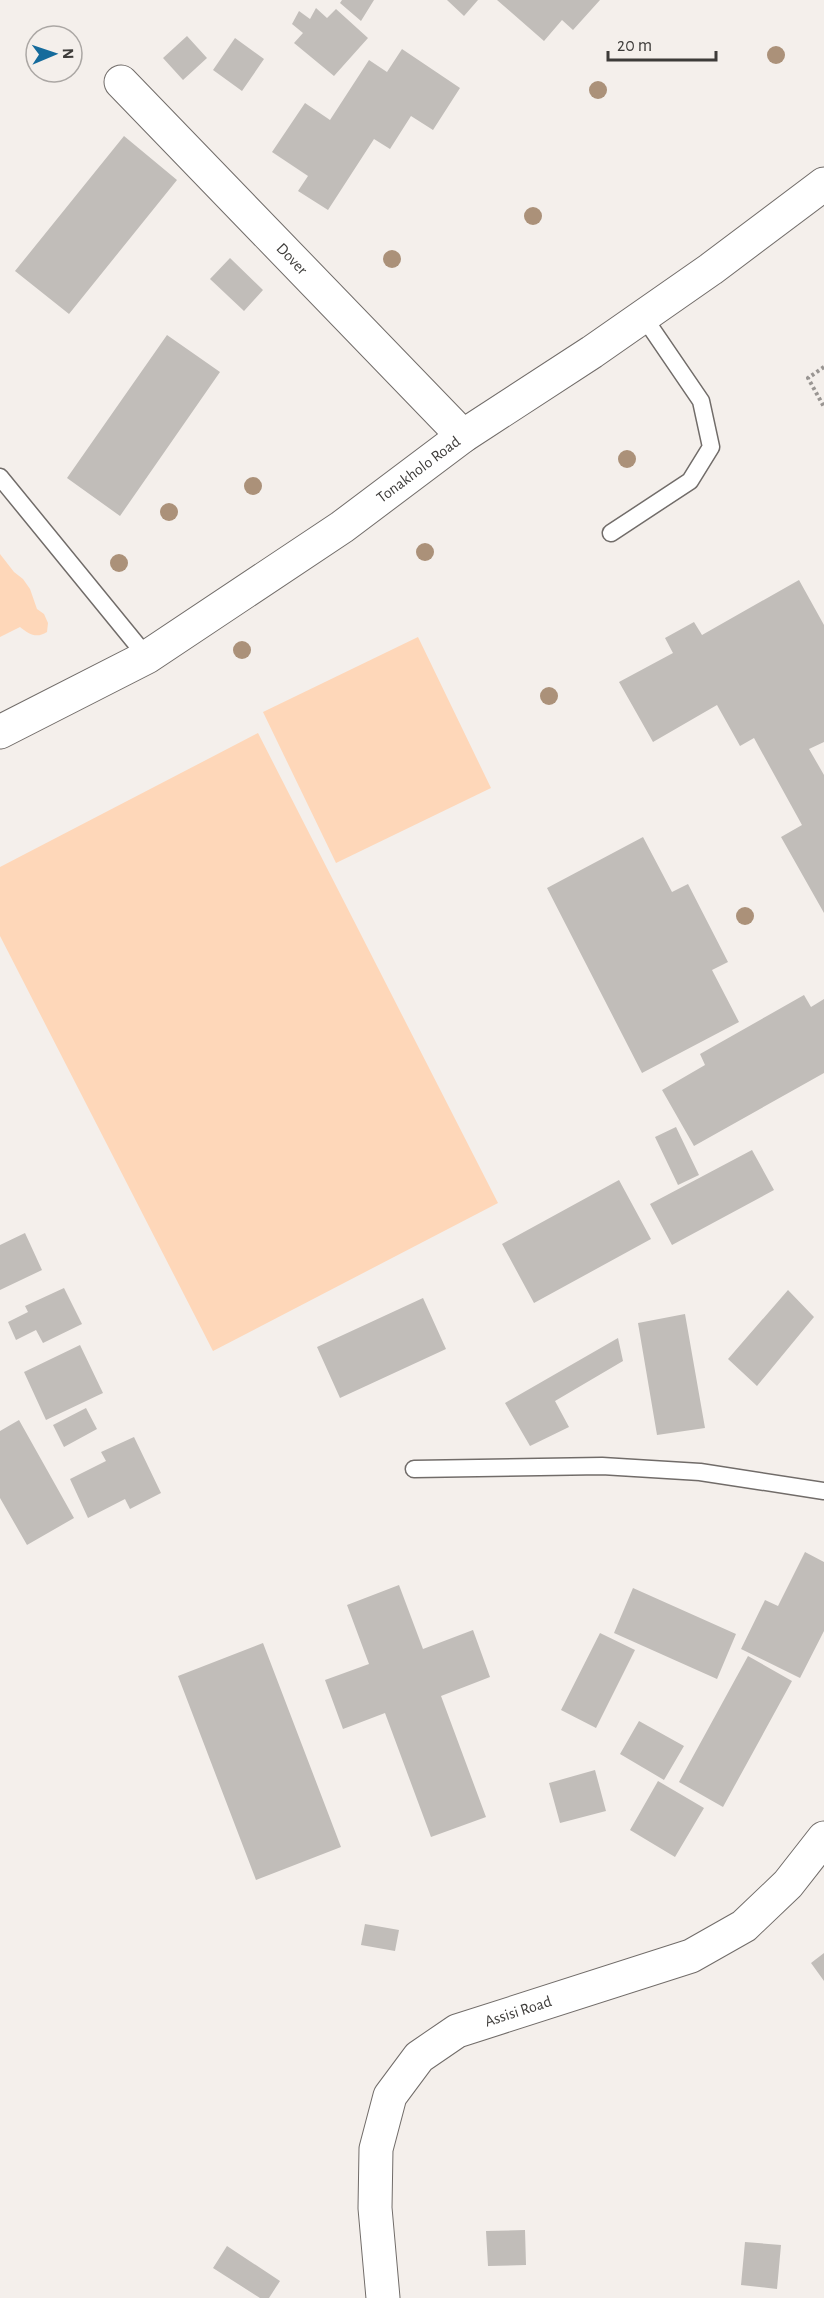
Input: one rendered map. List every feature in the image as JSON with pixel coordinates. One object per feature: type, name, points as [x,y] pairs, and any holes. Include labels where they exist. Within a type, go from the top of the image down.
[{"type":"street","name":"Dover","points":[[121,82],[463,436]]},
{"type":"street","name":"Tonakholo Road","points":[[0,732],[147,657],[342,527],[463,436],[592,352],[711,269],[824,184]]},
{"type":"street","name":"Assisi Road","points":[[383,2298],[375,2208],[376,2149],[390,2096],[419,2057],[457,2031],[692,1956],[744,1926],[788,1884],[824,1838]]},
{"type":"lane","points":[[611,533],[690,481],[711,447],[701,401],[643,316]]},
{"type":"lane","points":[[0,477],[147,657]]},
{"type":"lane","points":[[414,1469],[602,1466],[700,1472],[824,1491]]},
{"type":"path","points":[[824,367],[808,378],[824,406]]},
{"type":"shaded area","points":[[0,554],[30,589],[37,609],[44,614],[48,623],[47,632],[33,635],[20,627],[0,637]]},
{"type":"shaded area","points":[[418,637],[491,788],[336,863],[263,712]]},
{"type":"shaded area","points":[[258,733],[498,1203],[213,1351],[0,936],[0,867]]},
{"type":"building","points":[[342,0],[374,0],[361,21],[340,3]]},
{"type":"building","points":[[447,0],[478,0],[464,16]]},
{"type":"building","points":[[497,0],[600,0],[573,30],[562,20],[544,41]]},
{"type":"building","points":[[316,8],[327,18],[336,9],[368,38],[334,76],[294,43],[303,33],[292,24],[299,11],[310,19]]},
{"type":"building","points":[[187,36],[207,58],[183,80],[163,58]]},
{"type":"building","points":[[235,38],[264,59],[242,91],[213,70]]},
{"type":"building","points":[[402,49],[460,88],[433,130],[411,116],[390,149],[374,139],[328,210],[298,191],[308,176],[272,152],[305,103],[330,120],[369,60],[387,72]]},
{"type":"building","points":[[124,136],[177,180],[69,314],[15,271]]},
{"type":"building","points":[[230,258],[263,290],[244,311],[210,279]]},
{"type":"building","points":[[167,335],[220,372],[120,516],[67,478]]},
{"type":"building","points":[[799,580],[824,625],[824,742],[809,749],[824,775],[824,913],[781,837],[802,825],[754,738],[740,746],[717,705],[653,742],[619,682],[673,653],[665,638],[694,622],[702,635]]},
{"type":"building","points":[[643,837],[672,892],[688,884],[728,962],[712,970],[739,1022],[642,1073],[547,888]]},
{"type":"building","points":[[804,995],[811,1007],[824,999],[824,1073],[694,1146],[662,1090],[705,1065],[700,1054]]},
{"type":"building","points":[[676,1127],[699,1175],[678,1185],[655,1137]]},
{"type":"building","points":[[752,1150],[774,1190],[672,1245],[650,1204]]},
{"type":"building","points":[[619,1180],[651,1239],[534,1303],[502,1244]]},
{"type":"building","points":[[25,1233],[42,1270],[0,1290],[0,1245]]},
{"type":"building","points":[[64,1288],[82,1324],[43,1343],[36,1330],[16,1340],[8,1322],[28,1312],[25,1306]]},
{"type":"building","points":[[788,1290],[814,1317],[757,1386],[728,1359]]},
{"type":"building","points":[[423,1298],[446,1349],[340,1398],[317,1347]]},
{"type":"building","points":[[685,1314],[705,1428],[657,1435],[638,1323]]},
{"type":"building","points":[[618,1338],[623,1361],[555,1401],[569,1427],[530,1446],[505,1403]]},
{"type":"building","points":[[80,1345],[103,1393],[46,1420],[24,1372]]},
{"type":"building","points":[[86,1408],[97,1429],[64,1447],[53,1425]]},
{"type":"building","points":[[19,1420],[74,1518],[27,1545],[0,1498],[0,1431]]},
{"type":"building","points":[[134,1437],[161,1493],[130,1509],[125,1499],[88,1518],[70,1479],[106,1461],[101,1452]]},
{"type":"building","points":[[805,1552],[824,1562],[824,1631],[800,1678],[741,1649],[765,1600],[778,1606]]},
{"type":"building","points":[[399,1585],[423,1649],[473,1630],[490,1677],[441,1696],[486,1817],[431,1837],[385,1713],[343,1729],[325,1680],[369,1664],[347,1605]]},
{"type":"building","points":[[633,1588],[736,1634],[717,1679],[614,1633]]},
{"type":"building","points":[[600,1633],[635,1650],[596,1728],[561,1710]]},
{"type":"building","points":[[263,1643],[341,1847],[256,1880],[178,1676]]},
{"type":"building","points":[[748,1656],[792,1681],[723,1807],[679,1782]]},
{"type":"building","points":[[639,1721],[684,1746],[664,1780],[620,1754]]},
{"type":"building","points":[[595,1770],[606,1811],[560,1823],[549,1783]]},
{"type":"building","points":[[658,1781],[704,1808],[675,1857],[630,1830]]},
{"type":"building","points":[[365,1924],[399,1930],[395,1951],[361,1945]]},
{"type":"building","points":[[824,1953],[824,1981],[811,1963]]},
{"type":"building","points":[[525,2230],[526,2265],[488,2266],[486,2231]]},
{"type":"building","points":[[745,2242],[781,2245],[777,2289],[741,2285]]},
{"type":"building","points":[[227,2246],[280,2281],[269,2298],[260,2298],[213,2268]]}]
